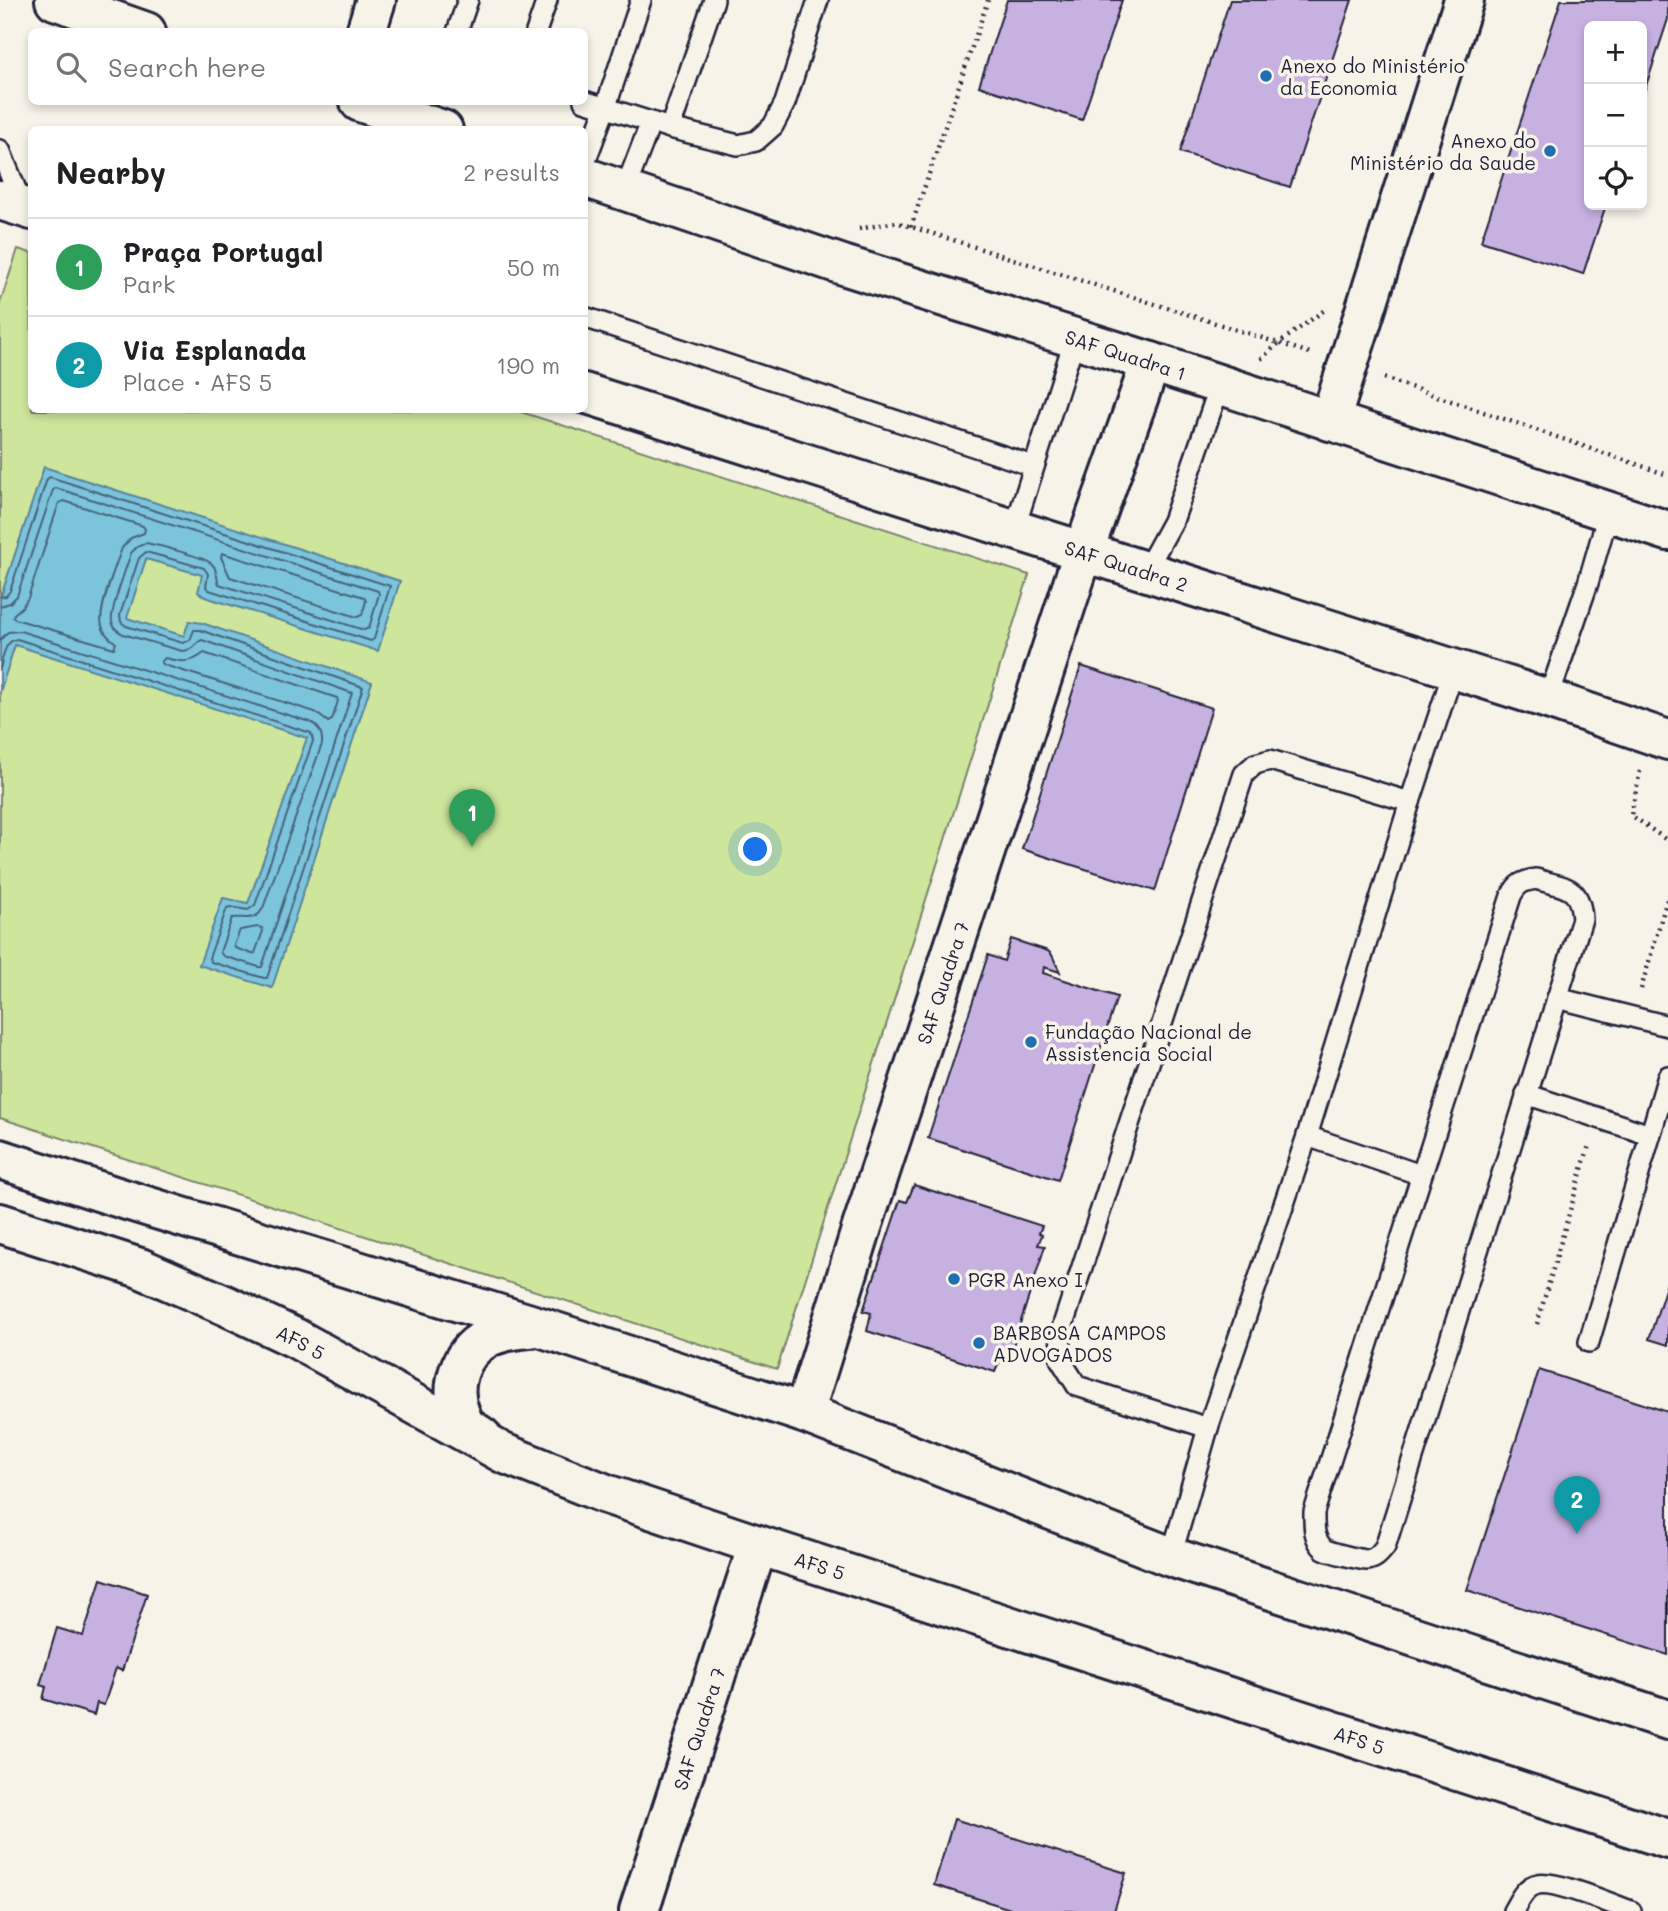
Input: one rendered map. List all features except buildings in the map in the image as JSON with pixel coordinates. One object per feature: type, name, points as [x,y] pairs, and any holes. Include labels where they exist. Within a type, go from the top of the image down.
[{"type":"street","points":[[55,0],[135,28]]},
{"type":"street","points":[[367,28],[376,0]]},
{"type":"street","points":[[1330,421],[1464,0]]},
{"type":"street","points":[[369,105],[431,126]]},
{"type":"street","name":"SAF Quadra 1","points":[[588,178],[856,269],[1668,531]]},
{"type":"street","name":"SAF Quadra 7","points":[[804,1413],[862,1227],[1083,553],[1151,362]]},
{"type":"street","name":"SAF Quadra 2","points":[[588,394],[1548,699],[1655,750]]},
{"type":"street","points":[[0,1158],[117,1197],[540,1327],[804,1413],[1171,1557],[1668,1720]]},
{"type":"street","name":"AFS 5","points":[[0,1223],[140,1268],[228,1306],[295,1338],[503,1453],[606,1494],[1668,1839]]},
{"type":"street","points":[[503,1453],[465,1424],[456,1403],[454,1388],[457,1373],[474,1347],[487,1337],[540,1327]]},
{"type":"street","name":"SAF Quadra 7","points":[[639,1911],[758,1545]]},
{"type":"lane","points":[[458,28],[468,0]]},
{"type":"lane","points":[[537,28],[547,0]]},
{"type":"lane","points":[[588,155],[606,109],[641,0]]},
{"type":"lane","points":[[625,192],[660,125],[714,0]]},
{"type":"lane","points":[[588,102],[738,145],[756,141],[773,126],[785,103],[818,0]]},
{"type":"lane","points":[[0,150],[18,206]]},
{"type":"lane","points":[[588,318],[1033,466]]},
{"type":"lane","points":[[1014,530],[1075,338]]},
{"type":"lane","points":[[1145,572],[1172,521],[1225,386]]},
{"type":"lane","points":[[1548,699],[1609,512]]},
{"type":"lane","points":[[1171,1557],[1208,1428],[1307,1136],[1454,669]]},
{"type":"lane","points":[[1208,1428],[1077,1386],[1060,1359],[1061,1331],[1244,774],[1255,764],[1270,760],[1410,802]]},
{"type":"lane","points":[[1536,879],[1573,891],[1581,905],[1581,919],[1557,998],[1385,1547],[1377,1556],[1366,1560],[1326,1550],[1313,1529],[1314,1512],[1511,896],[1523,880],[1536,879]]},
{"type":"lane","points":[[1557,998],[1668,1026]]},
{"type":"lane","points":[[1589,1342],[1668,1076]]},
{"type":"lane","points":[[1526,1094],[1650,1135]]},
{"type":"lane","points":[[1307,1136],[1421,1175]]},
{"type":"lane","points":[[1513,1911],[1524,1892],[1536,1884],[1552,1884],[1610,1907],[1631,1911]]},
{"type":"path","points":[[911,227],[988,0]]},
{"type":"path","points":[[854,230],[896,222],[1348,365],[1668,475]]},
{"type":"path","points":[[1225,386],[1326,309]]},
{"type":"path","points":[[1655,750],[1631,815],[1668,841]]},
{"type":"path","points":[[1633,1017],[1668,896]]},
{"type":"path","points":[[1537,1324],[1598,1117]]},
{"type":"green space","points":[[18,249],[28,252],[28,413],[524,413],[1029,575],[777,1369],[0,1118],[0,303]]},
{"type":"water","points":[[44,467],[400,581],[378,651],[205,597],[198,592],[202,575],[146,559],[127,618],[184,636],[189,621],[202,623],[372,682],[272,988],[199,965],[223,898],[248,903],[307,738],[15,645],[0,692],[0,599]]},
{"type":"place","name":"Anexo do Ministério da Economia","points":[[1266,76]]},
{"type":"place","name":"Anexo do Ministério da Saude","points":[[1550,151]]},
{"type":"place","name":"Praça Portugal","points":[[472,847]]},
{"type":"place","name":"Fundação Nacional de Assistencia Social","points":[[1031,1042]]},
{"type":"place","name":"PGR Anexo I","points":[[954,1279]]},
{"type":"place","name":"BARBOSA CAMPOS ADVOGADOS","points":[[979,1343]]},
{"type":"place","name":"Via Esplanada","points":[[1577,1534]]}]
